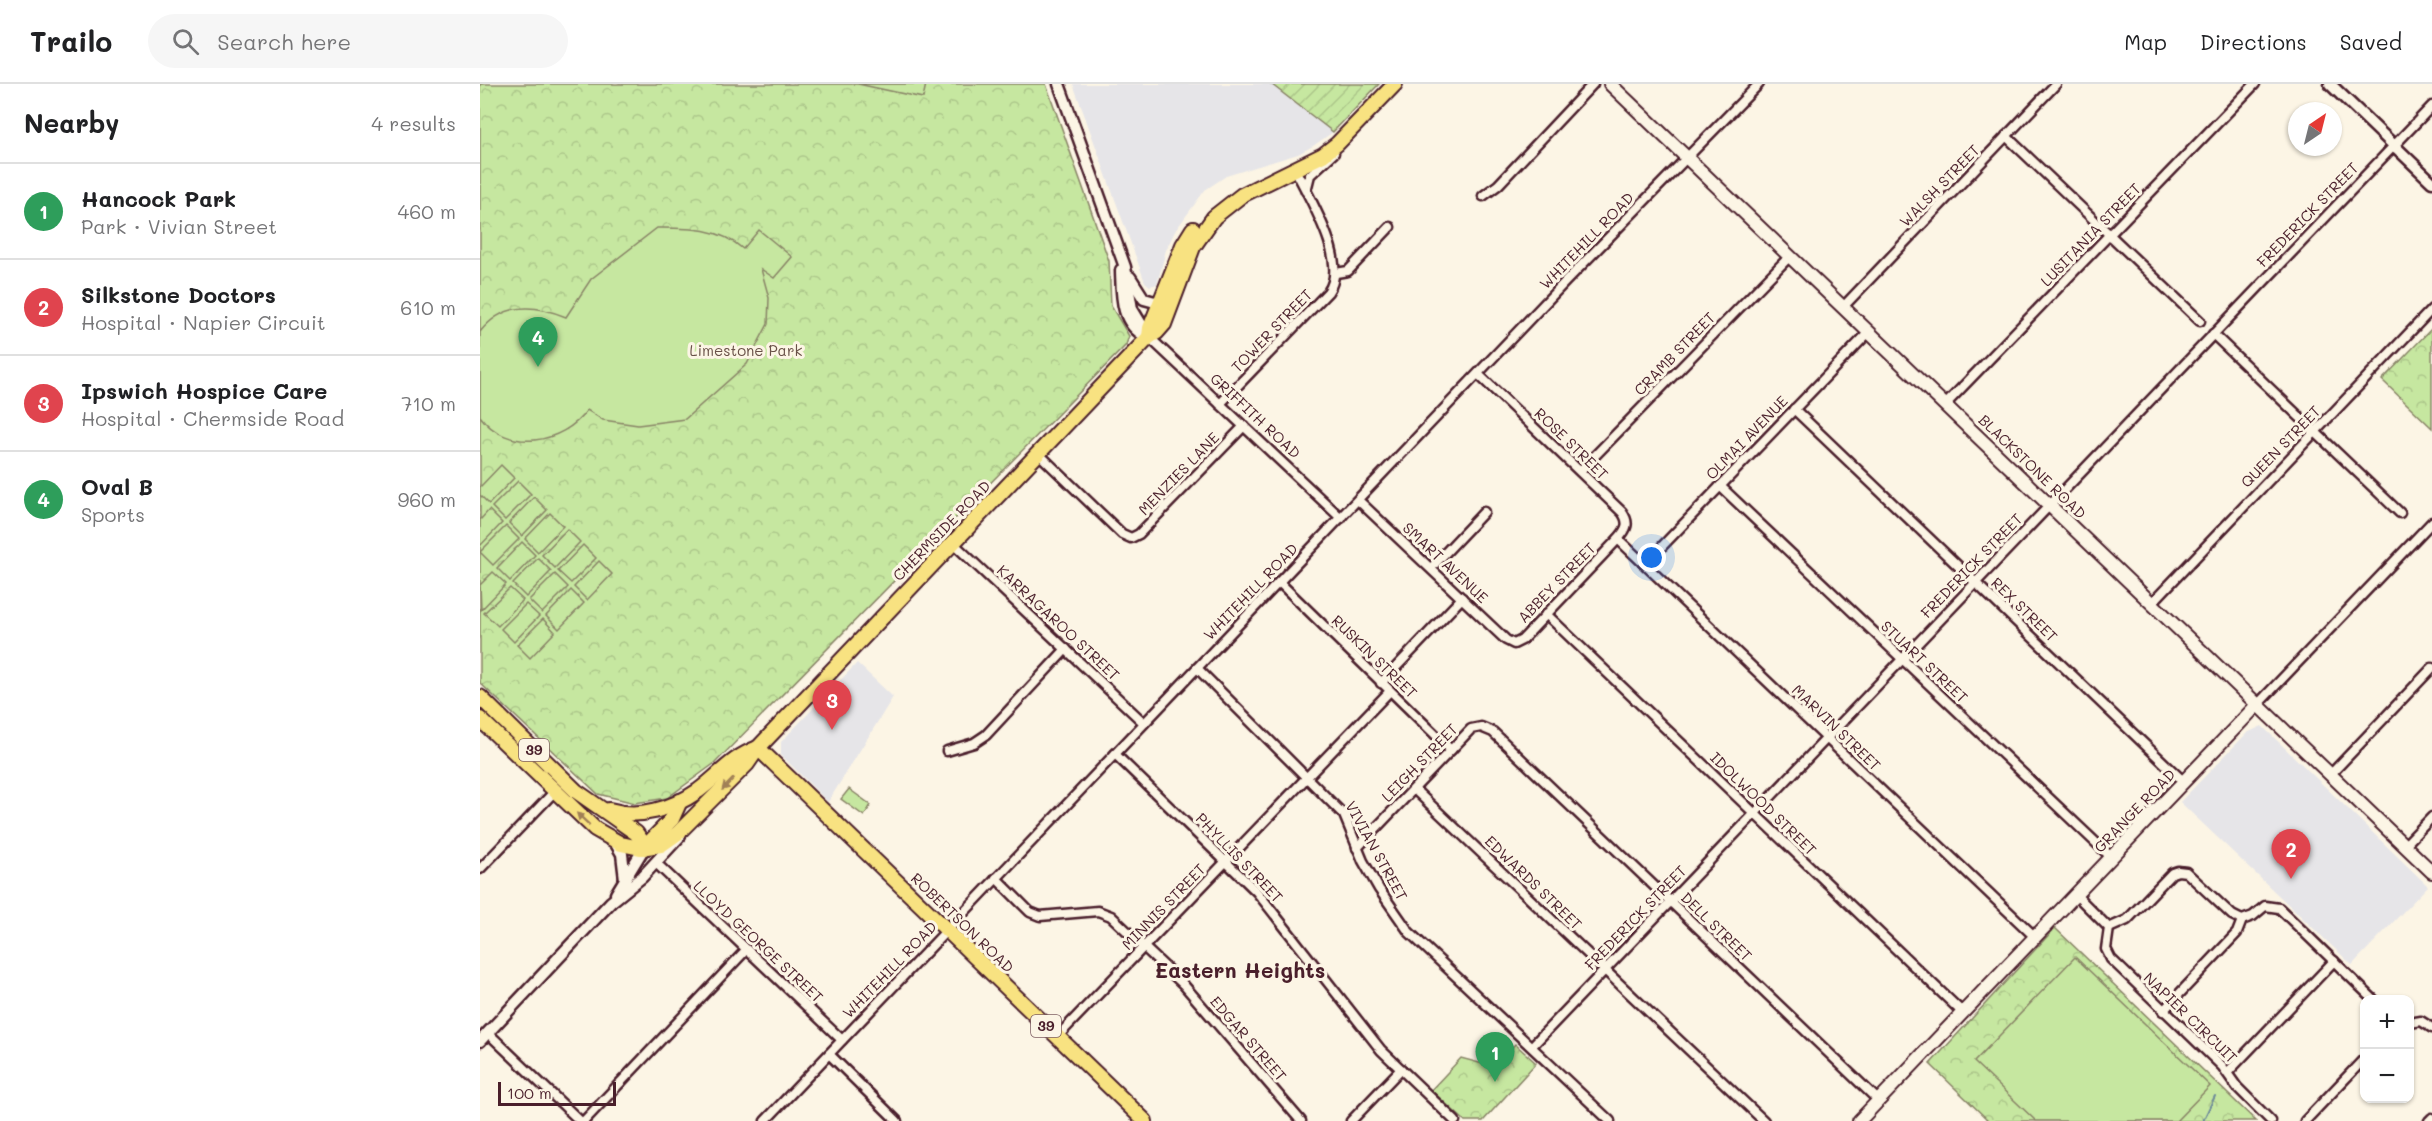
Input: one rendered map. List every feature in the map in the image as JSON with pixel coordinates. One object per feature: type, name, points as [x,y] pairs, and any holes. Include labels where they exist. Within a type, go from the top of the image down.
[{"type":"main road","name":"CHERMSIDE ROAD","points":[[1149,337],[1151,326],[1164,298],[1183,245],[1203,215],[1240,187],[1295,169],[1318,158],[1339,141],[1395,84]]},
{"type":"main road","name":"BLACKSTONE ROAD","points":[[1610,84],[2432,872]]},
{"type":"main road","name":"CHERMSIDE ROAD","points":[[696,818],[747,764],[758,748],[1149,337],[1158,332],[1164,324],[1193,247],[1209,222],[1236,199],[1280,174]]},
{"type":"main road","name":"39","points":[[480,697],[590,802],[615,812],[638,814],[661,810],[681,800]]},
{"type":"main road","name":"GRANGE ROAD","points":[[1859,1121],[2258,704]]},
{"type":"main road","name":"39","points":[[480,719],[595,830],[615,842],[644,848]]},
{"type":"main road","name":"CHERMSIDE ROAD","points":[[644,848],[672,819],[681,800],[699,790],[741,754],[758,748]]},
{"type":"main road","name":"ROBERTSON ROAD","points":[[758,748],[1145,1121]]},
{"type":"main road","points":[[555,791],[566,781]]},
{"type":"main road","points":[[590,802],[628,826],[641,840],[644,848],[654,847],[669,840],[696,818]]},
{"type":"street","name":"GRIFFITH ROAD","points":[[1059,84],[1119,249],[1126,271],[1132,309],[1149,337]]},
{"type":"street","points":[[1483,196],[1498,185],[1593,84]]},
{"type":"street","name":"WHITEHILL ROAD","points":[[765,1121],[1478,374],[1759,84]]},
{"type":"street","name":"WALSH STREET","points":[[1843,307],[2056,84]]},
{"type":"street","name":"LUSITANIA STREET","points":[[1946,405],[2255,84]]},
{"type":"street","points":[[2330,84],[2432,182]]},
{"type":"street","name":"FREDERICK STREET","points":[[1532,1046],[2432,106]]},
{"type":"street","points":[[2006,136],[2200,321]]},
{"type":"street","points":[[1306,192],[1309,176],[1332,156],[1339,141]]},
{"type":"street","points":[[1295,169],[1326,234],[1335,273],[1348,271],[1389,227]]},
{"type":"street","name":"GRIFFITH ROAD","points":[[1119,249],[1124,310],[1135,328],[1149,337],[1341,518]]},
{"type":"street","name":"CRAMB STREET","points":[[1580,471],[1790,256]]},
{"type":"street","points":[[1126,271],[1144,299],[1154,302],[1164,298]]},
{"type":"street","name":"TOWER STREET","points":[[1220,404],[1329,291],[1335,273]]},
{"type":"street","name":"QUEEN STREET","points":[[2151,604],[2432,309]]},
{"type":"street","name":"OLMAI AVENUE","points":[[1645,564],[1869,332]]},
{"type":"street","points":[[2213,334],[2400,513]]},
{"type":"street","name":"ROSE STREET","points":[[1478,374],[1626,516],[1626,530],[1618,539]]},
{"type":"street","name":"REX STREET","points":[[1794,409],[2184,782]]},
{"type":"street","name":"MENZIES LANE","points":[[1039,454],[1122,534],[1131,538],[1139,534],[1244,426]]},
{"type":"street","name":"STUART STREET","points":[[1720,486],[2111,857]]},
{"type":"street","name":"SMART AVENUE","points":[[1358,500],[1506,640],[1514,644]]},
{"type":"street","points":[[1431,568],[1484,512]]},
{"type":"street","name":"GRANGE ROAD","points":[[2258,704],[2432,522]]},
{"type":"street","name":"MARVIN STREET","points":[[1618,539],[2035,937]]},
{"type":"street","name":"ABBEY STREET","points":[[1514,644],[1522,640],[1618,539]]},
{"type":"street","name":"KARRAGAROO STREET","points":[[953,543],[1144,723]]},
{"type":"street","name":"RUSKIN STREET","points":[[1279,582],[1451,750]]},
{"type":"street","points":[[1381,683],[1462,598]]},
{"type":"street","name":"IDOLWOOD STREET","points":[[1546,614],[1963,1013]]},
{"type":"street","points":[[948,751],[974,743],[986,735],[1066,649]]},
{"type":"street","name":"VIVIAN STREET","points":[[1197,668],[1344,814],[1357,848],[1379,889],[1409,932],[1610,1121]]},
{"type":"street","points":[[2330,775],[2432,668]]},
{"type":"street","name":"MINNIS STREET","points":[[1057,1037],[1390,691]]},
{"type":"street","name":"LEIGH STREET","points":[[1357,848],[1471,729],[1481,727]]},
{"type":"street","name":"DELL STREET","points":[[1481,727],[1493,732],[1879,1101]]},
{"type":"street","name":"PHYLLIS STREET","points":[[1115,754],[1257,892],[1381,1050],[1455,1121]]},
{"type":"street","name":"EDWARDS STREET","points":[[1414,789],[1764,1121]]},
{"type":"street","points":[[480,869],[555,791]]},
{"type":"street","points":[[2404,846],[2432,817]]},
{"type":"street","name":"CHERMSIDE ROAD","points":[[625,885],[656,863],[696,818]]},
{"type":"street","points":[[615,842],[622,854],[625,885]]},
{"type":"street","name":"CHERMSIDE ROAD","points":[[484,1037],[611,902],[625,885],[644,848]]},
{"type":"street","name":"LLOYD GEORGE STREET","points":[[656,863],[842,1040]]},
{"type":"street","points":[[2076,895],[2109,928],[2127,920],[2169,875],[2178,871],[2188,874],[2232,915],[2242,920],[2253,916],[2265,906],[2279,908],[2370,995]]},
{"type":"street","name":"EDGAR STREET","points":[[996,878],[1030,912],[1040,916],[1098,911],[1111,916],[1183,984],[1301,1121]]},
{"type":"street","points":[[2163,1011],[2237,933],[2242,920]]},
{"type":"street","name":"NAPIER CIRCUIT","points":[[2109,928],[2106,949],[2111,959],[2228,1072],[2236,1087],[2271,1121]]},
{"type":"street","points":[[484,1037],[582,1121],[746,950]]},
{"type":"street","points":[[2228,1072],[2334,961]]},
{"type":"street","points":[[2414,1022],[2421,1021],[2432,1028]]},
{"type":"street","points":[[828,1054],[897,1121]]},
{"type":"street","points":[[2305,1121],[2360,1063]]},
{"type":"street","points":[[1351,1121],[1401,1069]]},
{"type":"shaded area","points":[[1073,84],[1271,84],[1333,132],[1298,154],[1226,176],[1205,190],[1175,231],[1166,250],[1157,284],[1150,286],[1145,282]]},
{"type":"shaded area","points":[[857,663],[893,697],[828,802],[781,755],[781,742]]},
{"type":"shaded area","points":[[2262,726],[2428,886],[2352,965],[2180,802],[2247,733]]},
{"type":"green space","name":"Limestone Park","points":[[480,84],[1046,84],[1109,261],[1111,306],[1129,336],[1126,345],[715,763],[667,798],[635,803],[598,794],[480,683]]},
{"type":"green space","points":[[858,84],[926,84],[923,98]]},
{"type":"green space","points":[[1271,84],[1379,84],[1333,132]]},
{"type":"green space","points":[[657,228],[702,230],[723,236],[743,249],[759,230],[792,257],[774,278],[761,269],[769,298],[768,324],[747,364],[685,419],[638,425],[603,420],[587,410],[577,422],[564,431],[535,440],[519,440],[505,436],[491,428],[480,416],[480,332],[499,315],[520,308],[542,310],[566,317],[591,279]]},
{"type":"green space","points":[[2432,328],[2432,428],[2382,380]]},
{"type":"green space","points":[[501,465],[514,478],[489,504],[480,495],[480,487]]},
{"type":"green space","points":[[518,481],[531,494],[505,520],[492,507]]},
{"type":"green space","points":[[534,497],[547,510],[522,536],[509,523]]},
{"type":"green space","points":[[489,510],[502,523],[480,546],[480,520]]},
{"type":"green space","points":[[550,513],[563,526],[538,552],[525,539]]},
{"type":"green space","points":[[506,526],[519,539],[493,565],[480,552]]},
{"type":"green space","points":[[567,529],[580,542],[555,568],[542,555]]},
{"type":"green space","points":[[522,542],[535,555],[510,581],[497,568]]},
{"type":"green space","points":[[583,545],[596,558],[571,583],[558,571]]},
{"type":"green space","points":[[538,558],[551,571],[526,597],[513,584]]},
{"type":"green space","points":[[599,561],[612,574],[587,600],[574,587]]},
{"type":"green space","points":[[493,572],[506,584],[481,610],[480,585]]},
{"type":"green space","points":[[555,574],[568,587],[542,613],[529,600]]},
{"type":"green space","points":[[510,588],[523,600],[498,626],[484,613]]},
{"type":"green space","points":[[571,590],[584,603],[559,629],[546,616]]},
{"type":"green space","points":[[526,604],[539,616],[514,642],[501,629]]},
{"type":"green space","points":[[543,619],[555,632],[530,658],[517,645]]},
{"type":"green space","points":[[849,789],[871,805],[864,816],[841,799]]},
{"type":"green space","points":[[2055,928],[2256,1121],[1989,1121],[1930,1064]]},
{"type":"green space","points":[[2075,957],[2210,1086],[2176,1121],[2036,1121],[1974,1062]]},
{"type":"green space","points":[[1515,1044],[1536,1063],[1483,1121],[1465,1121],[1431,1090],[1461,1058],[1494,1067]]},
{"type":"waterway","points":[[2203,1121],[2215,1096]]},
{"type":"place","name":"Oval B","points":[[538,367]]},
{"type":"place","name":"Ipswich Hospice Care","points":[[832,730]]},
{"type":"place","name":"Silkstone Doctors","points":[[2291,879]]},
{"type":"place","name":"Hancock Park","points":[[1495,1082]]},
{"type":"district","name":"Eastern Heights","points":[[1240,971]]}]
